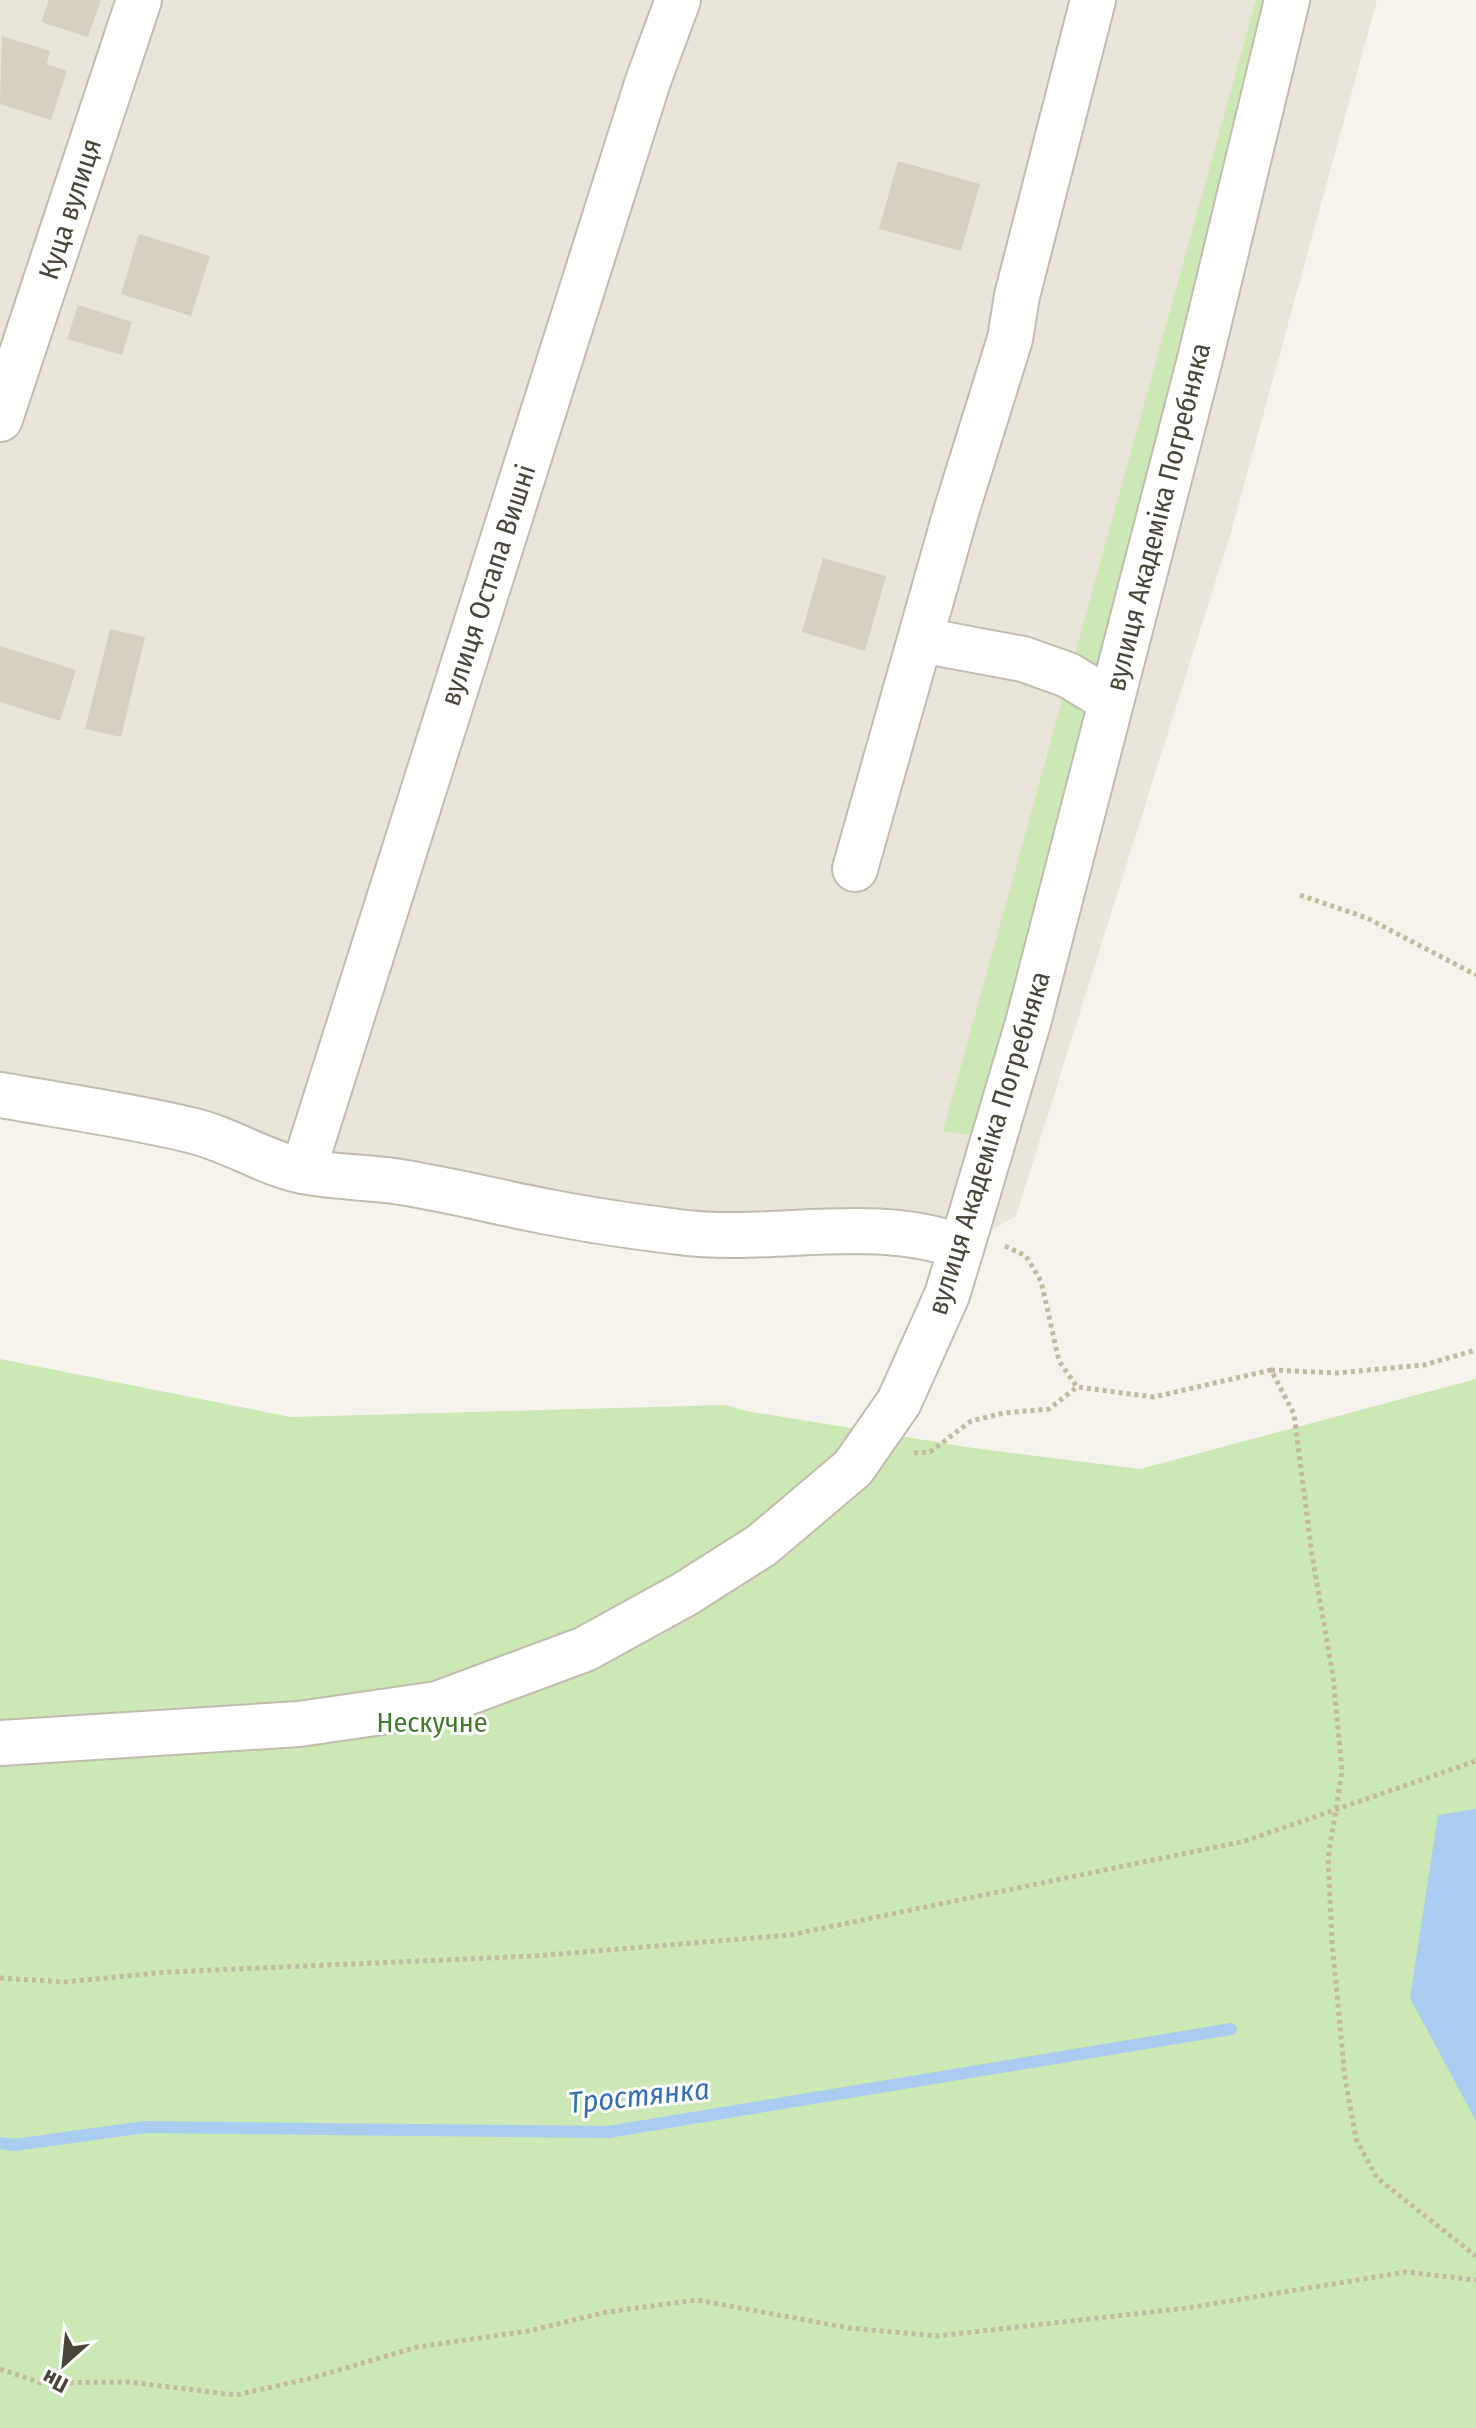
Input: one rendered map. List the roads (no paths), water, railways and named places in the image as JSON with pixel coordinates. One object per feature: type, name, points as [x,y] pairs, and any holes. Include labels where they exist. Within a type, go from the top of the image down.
[{"type":"street","name":"Куца вулиця","points":[[0,419],[139,0]]},
{"type":"street","name":"вулиця Остапа Вишні","points":[[303,1171],[648,81],[678,0]]},
{"type":"street","points":[[855,869],[956,512],[1010,339],[1017,296],[1093,0]]},
{"type":"street","name":"вулиця Академіка Погребняка","points":[[0,1743],[299,1724],[437,1704],[585,1649],[685,1594],[762,1545],[853,1468],[899,1402],[947,1295],[1028,1023],[1199,363],[1287,0]]},
{"type":"street","points":[[921,640],[1023,659],[1068,675],[1111,701]]},
{"type":"street","points":[[0,1095],[192,1130],[244,1148],[272,1163],[303,1171],[392,1181],[553,1213],[682,1232],[730,1235],[851,1231],[892,1233],[945,1241],[961,1247]]},
{"type":"water","points":[[1476,1809],[1476,2121],[1410,1998],[1438,1815]]},
{"type":"waterway","name":"Тростянка","points":[[0,2143],[14,2145],[145,2127],[608,2132],[1231,2029]]},
{"type":"park label","name":"Нескучне","points":[[432,1722]]}]
